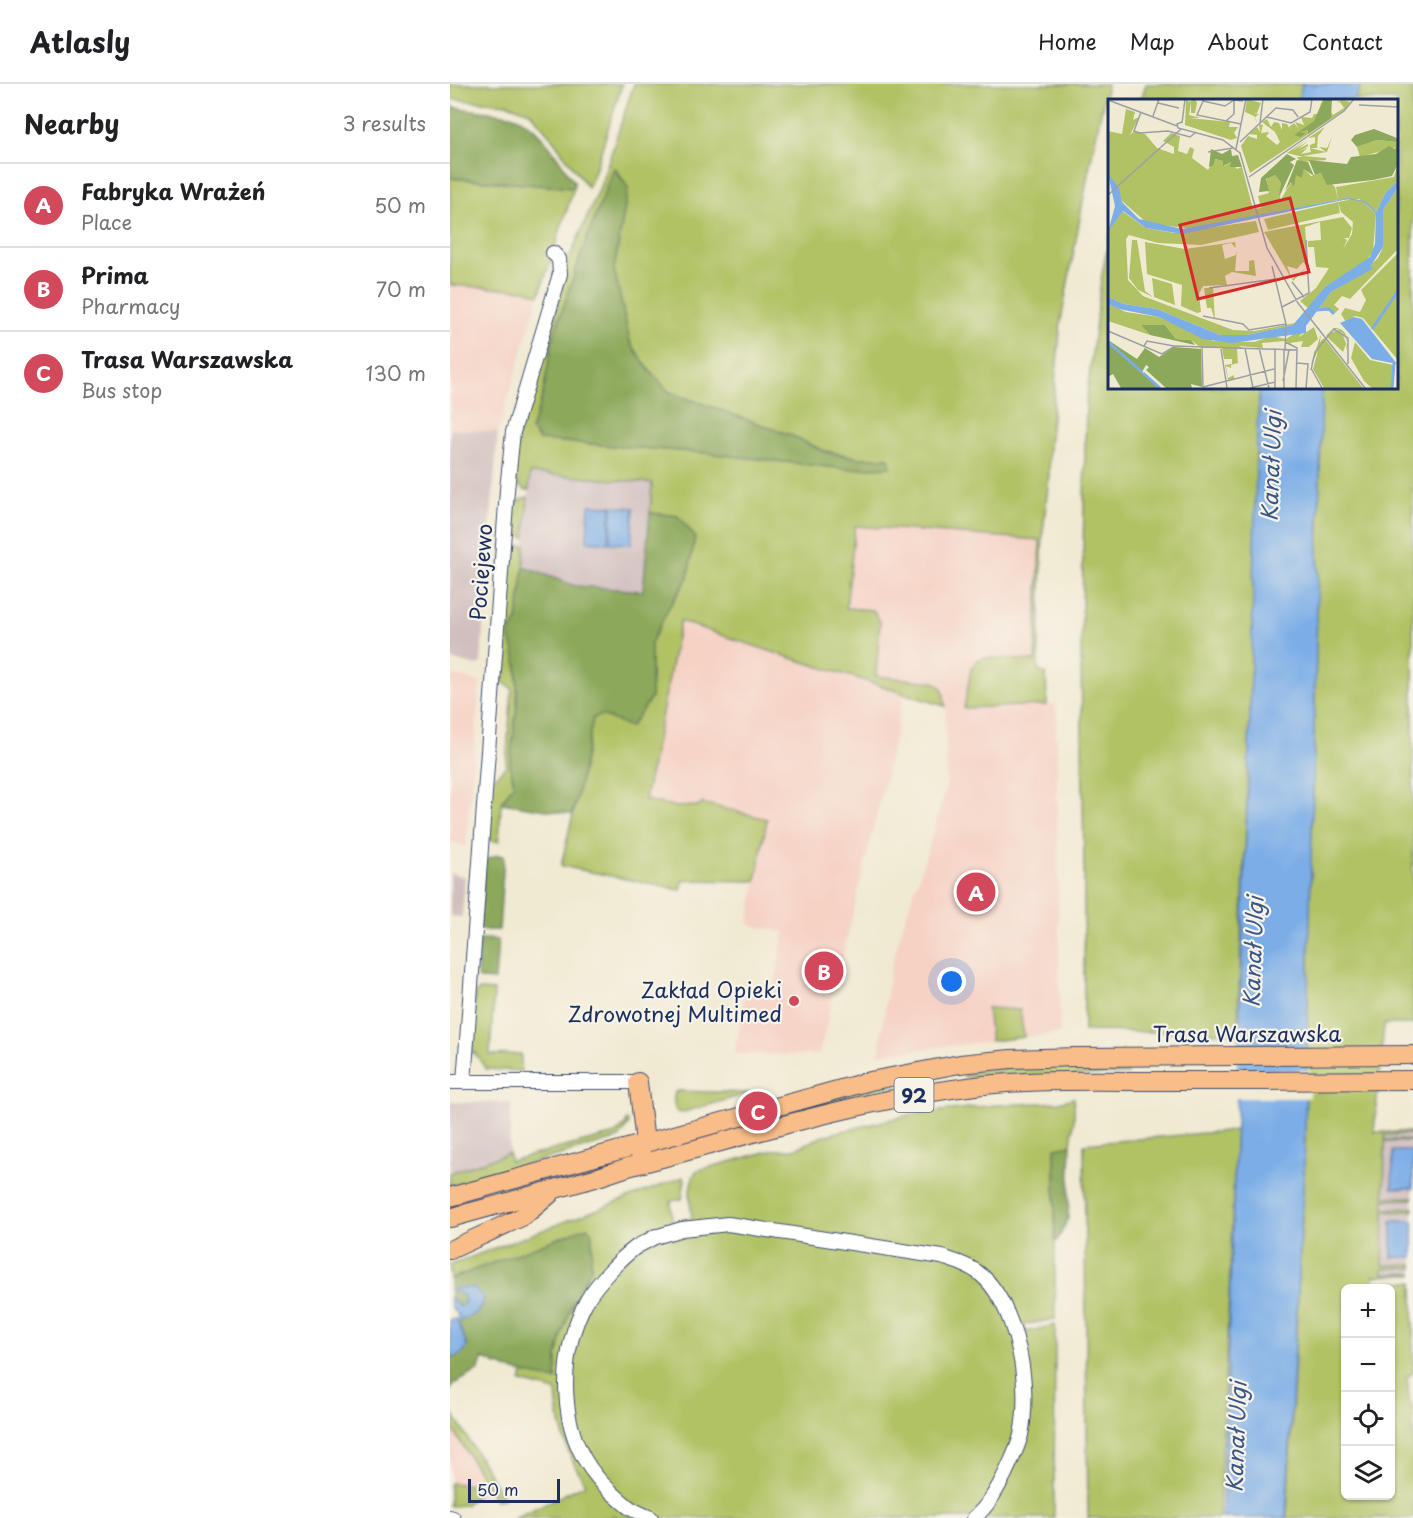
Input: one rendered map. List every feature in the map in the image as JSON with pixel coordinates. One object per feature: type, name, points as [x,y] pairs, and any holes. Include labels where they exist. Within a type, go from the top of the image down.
[{"type":"main road","name":"Trasa Warszawska","points":[[450,1197],[870,1082],[960,1064],[1022,1059],[1130,1056],[1413,1055]]},
{"type":"main road","name":"92","points":[[450,1218],[628,1167],[838,1111],[923,1093],[999,1084],[1413,1080]]},
{"type":"main road","points":[[628,1167],[645,1143],[638,1082]]},
{"type":"main road","points":[[450,1250],[524,1216],[555,1189]]},
{"type":"street","name":"Pociejewo","points":[[465,1082],[513,432],[560,274],[559,259],[553,253]]},
{"type":"street","points":[[450,1082],[638,1082]]},
{"type":"street","points":[[651,1518],[629,1507],[597,1477],[578,1447],[567,1409],[565,1386],[568,1357],[577,1323],[587,1300],[607,1273],[636,1247],[656,1237],[682,1229],[728,1224],[942,1257],[960,1262],[977,1271],[991,1285],[1005,1307],[1017,1337],[1023,1369],[1025,1406],[1020,1436],[1012,1460],[996,1492],[974,1518]]},
{"type":"shaded area","points":[[450,285],[526,290],[539,295],[498,432],[450,429]]},
{"type":"shaded area","points":[[450,429],[498,432],[481,663],[477,666],[450,659]]},
{"type":"shaded area","points":[[530,473],[652,483],[643,591],[575,586],[524,567]]},
{"type":"shaded area","points":[[843,516],[1043,532],[1038,670],[1046,674],[1047,705],[1056,705],[1060,1033],[879,1054],[890,970],[947,782],[945,706],[904,695],[819,1055],[734,1054],[746,990],[773,995],[784,932],[748,925],[756,881],[683,880],[681,890],[629,880],[680,621],[830,670]]},
{"type":"shaded area","points":[[450,675],[480,682],[466,847],[450,841]]},
{"type":"shaded area","points":[[450,873],[465,877],[462,917],[450,916]]},
{"type":"shaded area","points":[[450,1102],[511,1103],[509,1153],[450,1173]]},
{"type":"shaded area","points":[[1374,1132],[1413,1132],[1413,1275],[1372,1276]]},
{"type":"shaded area","points":[[450,1424],[491,1493],[470,1501],[476,1495],[472,1485],[450,1483]]},
{"type":"green space","points":[[450,84],[622,84],[588,188],[530,112],[508,104],[450,99]]},
{"type":"green space","points":[[634,84],[1107,84],[1061,320],[1043,532],[1038,670],[1046,674],[1047,705],[964,708],[971,669],[976,661],[992,658],[1035,661],[1040,540],[855,526],[846,608],[873,610],[880,622],[876,676],[934,682],[942,690],[945,706],[680,621],[645,800],[677,807],[700,806],[702,803],[767,819],[756,881],[683,880],[681,890],[561,866],[593,718],[651,698],[651,643],[669,607],[688,577],[678,516],[650,513],[652,483],[530,473],[529,490],[525,490],[517,484],[514,476],[517,440],[556,313],[564,270],[599,190]],"holes":[[[615,168],[628,188],[614,269],[630,342],[649,370],[669,392],[790,435],[822,450],[859,458],[888,458],[848,469],[706,453],[539,440],[532,430],[543,394],[554,334],[583,249]]]},
{"type":"green space","points":[[1146,84],[1302,84],[1299,99],[1141,99]]},
{"type":"green space","points":[[1361,84],[1413,84],[1413,1024],[1384,1024],[1374,1132],[1413,1132],[1413,1134],[1385,1135],[1385,1140],[1413,1141],[1385,1142],[1384,1197],[1413,1197],[1413,1199],[1384,1200],[1384,1209],[1413,1208],[1413,1211],[1384,1212],[1383,1265],[1413,1265],[1413,1268],[1383,1268],[1383,1274],[1413,1273],[1413,1275],[1373,1276],[1375,1282],[1413,1282],[1413,1373],[1407,1377],[1409,1399],[1413,1411],[1413,1518],[1287,1518],[1304,1172],[1322,388],[1398,388],[1398,99],[1355,99]]},
{"type":"green space","points":[[450,107],[511,115],[521,119],[547,143],[574,182],[574,188],[450,178]]},
{"type":"green space","points":[[614,168],[628,188],[614,269],[630,342],[649,370],[669,392],[790,435],[825,452],[859,458],[889,458],[891,467],[848,469],[706,453],[540,440],[531,430],[543,394],[554,334]]},
{"type":"green space","points":[[450,178],[574,188],[539,295],[526,290],[450,285]]},
{"type":"green space","points":[[1108,245],[1108,388],[1260,388],[1249,751],[1237,1033],[1084,1031],[1081,657],[1086,403],[1101,280]]},
{"type":"green space","points":[[528,497],[525,538],[514,530],[511,517],[516,504]]},
{"type":"green space","points":[[650,513],[678,516],[695,537],[688,577],[669,607],[651,643],[651,698],[630,727],[602,715],[593,718],[572,814],[501,803],[514,784],[510,764],[517,704],[517,664],[509,633],[517,622],[524,567],[575,586],[643,591]]},
{"type":"green space","points":[[520,545],[525,545],[524,567],[517,622],[510,633],[517,664],[517,704],[510,764],[514,784],[501,803],[499,841],[493,841],[488,838],[491,781],[506,766],[512,689],[498,678],[508,560],[510,554]]},
{"type":"green space","points":[[497,855],[504,856],[499,930],[484,930],[479,927],[485,860]]},
{"type":"green space","points":[[498,940],[495,980],[477,977],[479,941]]},
{"type":"green space","points":[[480,990],[494,991],[490,1055],[521,1054],[521,1071],[486,1069],[475,1053],[472,1054],[475,993]]},
{"type":"green space","points":[[987,1008],[1020,1010],[1024,1037],[991,1041]]},
{"type":"green space","points":[[1128,1064],[1128,1074],[964,1077],[964,1075],[987,1069]]},
{"type":"green space","points":[[895,1085],[894,1089],[884,1093],[740,1130],[739,1125],[882,1086]]},
{"type":"green space","points":[[676,1091],[751,1093],[680,1113],[676,1111],[674,1104]]},
{"type":"green space","points":[[1074,1098],[1071,1145],[1055,1149],[1055,1319],[1023,1325],[1026,1332],[1055,1325],[1054,1518],[616,1518],[613,1515],[612,1518],[515,1518],[586,1484],[565,1440],[556,1391],[521,1382],[523,1373],[556,1379],[557,1356],[563,1330],[573,1302],[591,1268],[592,1233],[587,1228],[450,1279],[450,1265],[683,1177],[685,1179],[682,1199],[671,1201],[672,1222],[692,1218],[690,1188],[696,1171],[773,1150],[797,1148],[823,1136],[913,1114],[997,1105],[1059,1102]]},
{"type":"green space","points":[[627,1120],[629,1124],[619,1138],[450,1186],[450,1173],[509,1153],[510,1161],[615,1134]]},
{"type":"green space","points":[[1236,1130],[1219,1518],[1088,1518],[1084,1144]]},
{"type":"green space","points":[[1071,1145],[1068,1219],[1057,1241],[1055,1240],[1055,1148]]},
{"type":"green space","points":[[587,1227],[592,1233],[591,1268],[573,1302],[563,1330],[557,1356],[556,1380],[505,1369],[505,1367],[482,1359],[479,1370],[454,1384],[450,1391],[450,1357],[458,1356],[467,1346],[458,1323],[477,1313],[484,1299],[454,1288],[454,1292],[465,1296],[465,1303],[461,1307],[451,1296],[450,1279]]},
{"type":"green space","points":[[450,1409],[504,1499],[495,1500],[450,1424]]},
{"type":"green space","points":[[450,1483],[472,1485],[476,1495],[465,1505],[450,1506]]},
{"type":"water","points":[[1302,84],[1361,84],[1355,99],[1299,99]]},
{"type":"water","name":"Kanał Ulgi","points":[[1260,388],[1322,388],[1304,1172],[1286,1518],[1222,1518],[1249,751]]},
{"type":"water","points":[[589,505],[611,506],[608,543],[587,541]]},
{"type":"water","points":[[612,506],[634,508],[631,544],[610,543]]},
{"type":"water","points":[[1393,1151],[1413,1151],[1413,1188],[1392,1188]]},
{"type":"water","points":[[1392,1221],[1413,1221],[1413,1257],[1392,1257]]},
{"type":"water","points":[[454,1288],[474,1288],[484,1299],[477,1313],[458,1323],[467,1346],[460,1355],[450,1357],[450,1319],[455,1320],[459,1316],[451,1307],[450,1297],[455,1304],[461,1307],[465,1302],[464,1296],[454,1292]]},
{"type":"pier","points":[[1310,1070],[1309,1098],[1234,1098],[1235,1071]]},
{"type":"place","name":"Fabryka Wrażeń","points":[[976,892]]},
{"type":"place","name":"Prima","points":[[824,971]]},
{"type":"place","name":"Zakład Opieki Zdrowotnej Multimed","points":[[794,1001]]},
{"type":"place","name":"Trasa Warszawska","points":[[758,1111]]}]
